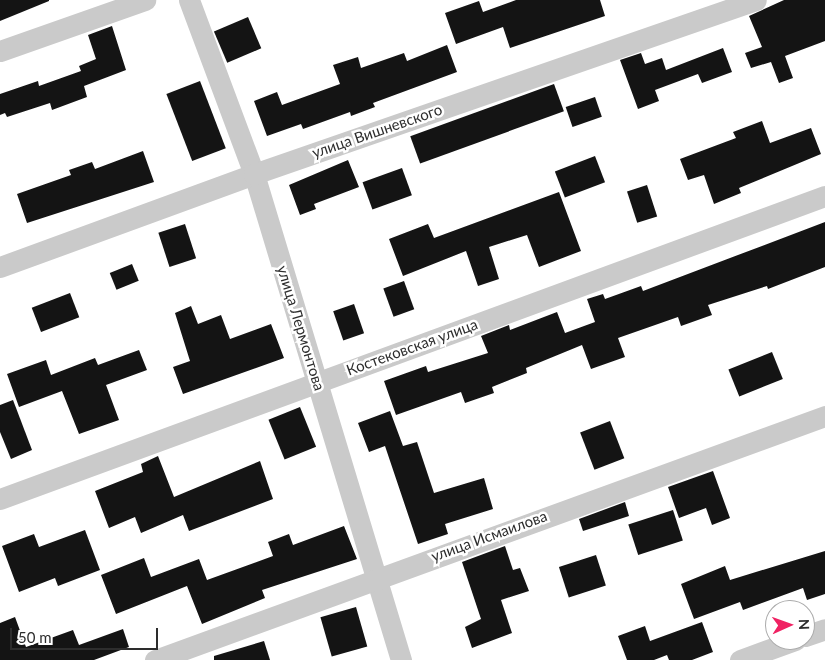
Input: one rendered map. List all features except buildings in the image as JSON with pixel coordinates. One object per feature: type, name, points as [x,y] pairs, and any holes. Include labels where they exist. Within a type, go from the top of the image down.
[{"type":"street","points":[[0,51],[144,0]]},
{"type":"street","name":"улица Лермонтова","points":[[189,0],[254,174],[378,576],[402,660]]},
{"type":"street","name":"улица Вишневского","points":[[0,267],[254,174],[756,0]]},
{"type":"street","name":"Костековская улица","points":[[0,499],[825,196]]},
{"type":"street","name":"улица Исмаилова","points":[[155,660],[378,576],[825,416]]},
{"type":"street","points":[[740,660],[768,650]]}]
